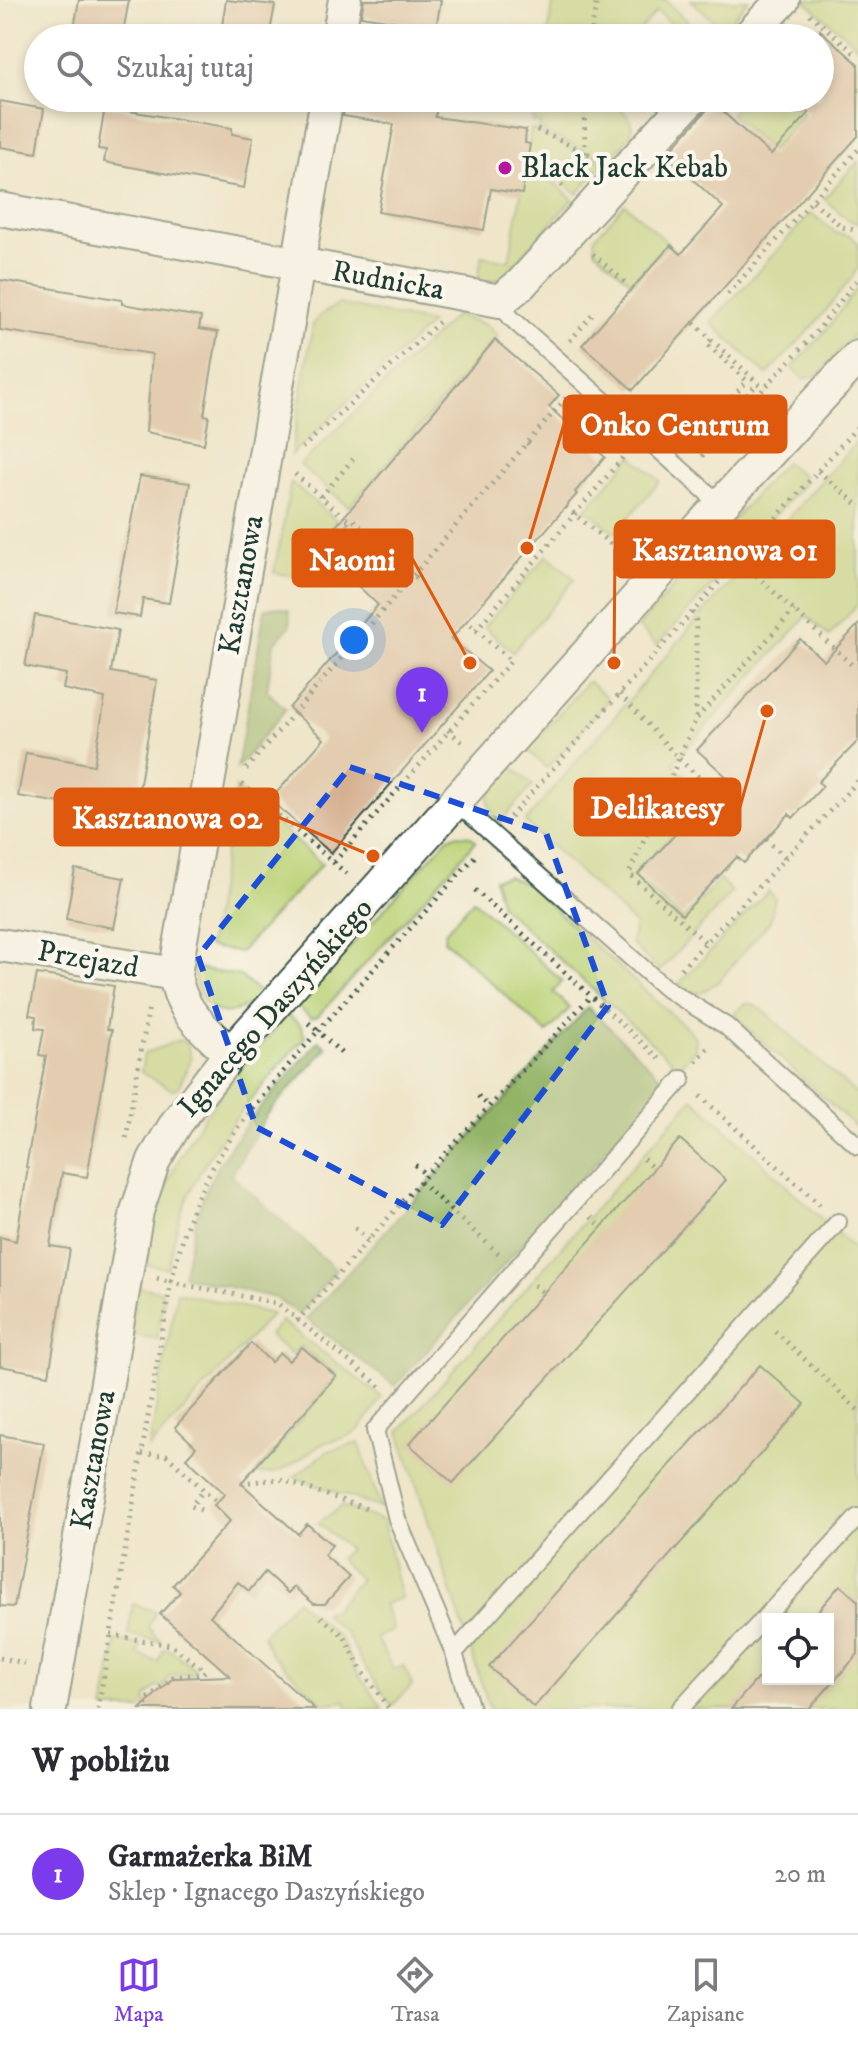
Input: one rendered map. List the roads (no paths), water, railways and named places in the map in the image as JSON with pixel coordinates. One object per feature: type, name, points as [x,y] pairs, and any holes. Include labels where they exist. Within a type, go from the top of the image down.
[{"type":"street","points":[[341,24],[345,0]]},
{"type":"street","points":[[768,24],[796,6]]},
{"type":"street","name":"Kasztanowa","points":[[230,1054],[186,1009],[180,999],[175,974],[325,112]]},
{"type":"street","points":[[500,301],[521,284],[679,112]]},
{"type":"street","name":"Rudnicka","points":[[0,209],[500,301]]},
{"type":"street","name":"Ignacego Daszyńskiego","points":[[137,1211],[154,1160],[177,1122],[230,1054],[711,515],[858,357]]},
{"type":"street","name":"Przejazd","points":[[0,945],[175,974]]},
{"type":"street","name":"Kasztanowa","points":[[50,1709],[137,1211]]},
{"type":"lane","points":[[500,301],[511,318],[642,435],[711,515]]},
{"type":"lane","points":[[456,802],[664,987],[726,1026],[858,1146]]},
{"type":"lane","points":[[471,1709],[454,1653],[397,1519],[375,1430],[682,1079]]},
{"type":"lane","points":[[454,1653],[838,1222]]},
{"type":"lane","points":[[680,1709],[858,1517]]},
{"type":"place","name":"Black Jack Kebab","points":[[505,168]]},
{"type":"place","name":"Onko Centrum","points":[[527,548]]},
{"type":"place","name":"Naomi","points":[[470,663]]},
{"type":"place","name":"Kasztanowa 01","points":[[614,663]]},
{"type":"place","name":"Delikatesy","points":[[767,711]]},
{"type":"place","name":"Garmażerka BiM","points":[[422,733]]},
{"type":"place","name":"Kasztanowa 02","points":[[373,856]]}]
